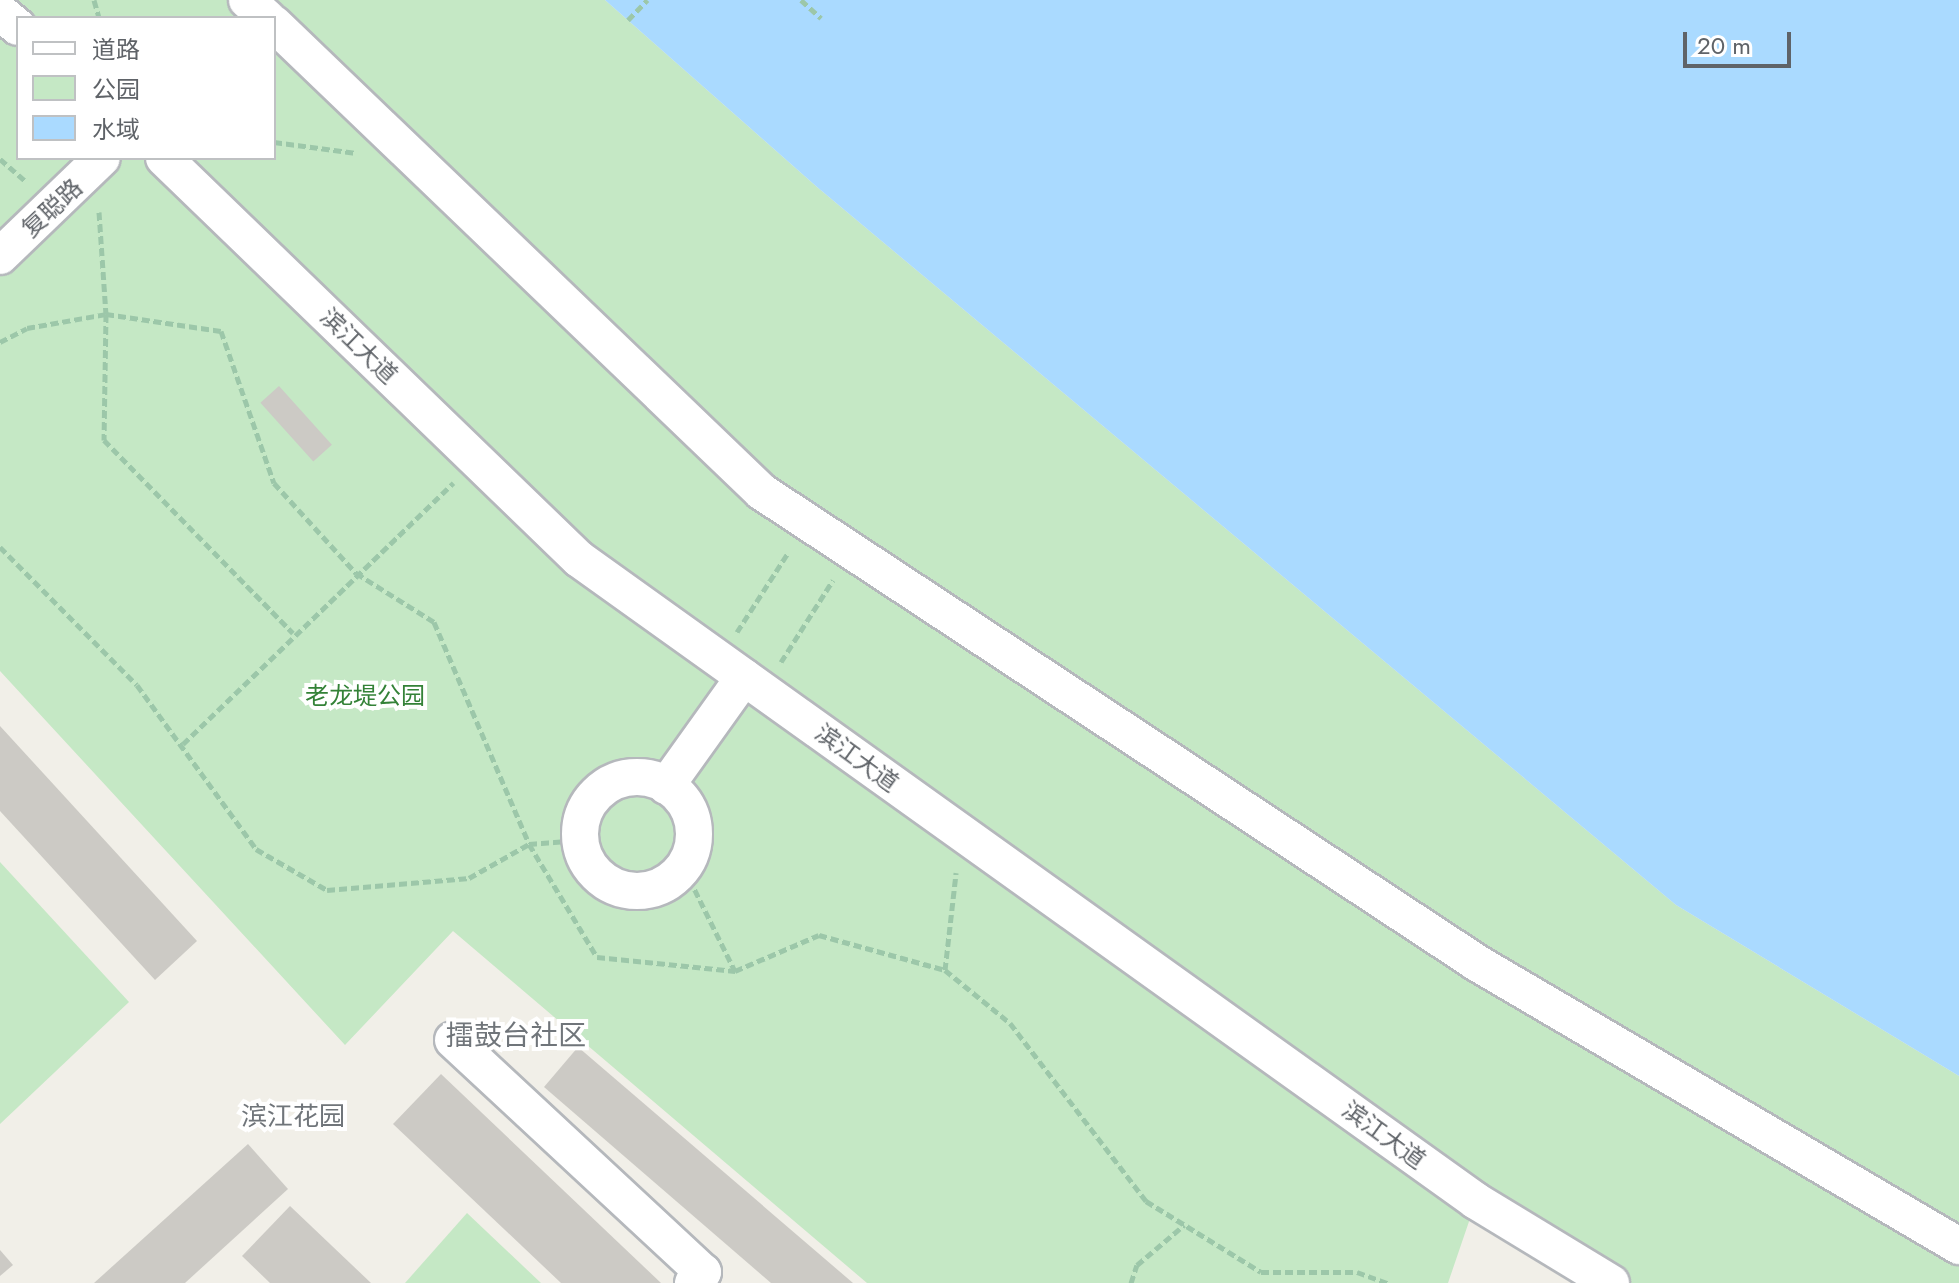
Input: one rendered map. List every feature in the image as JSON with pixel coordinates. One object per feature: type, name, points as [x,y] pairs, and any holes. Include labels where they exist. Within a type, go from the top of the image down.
[{"type":"street","points":[[247,0],[265,16]]},
{"type":"street","points":[[0,12],[16,25]]},
{"type":"street","points":[[276,26],[762,492],[1477,963],[1959,1246]]},
{"type":"street","name":"滨江大道","points":[[166,160],[579,559],[1476,1201],[1611,1283]]},
{"type":"street","name":"复聪路","points":[[0,256],[99,162]]},
{"type":"street","points":[[666,786],[742,676]]},
{"type":"street","points":[[632,778],[666,786],[690,814],[692,851],[684,868],[652,890],[632,892],[597,875],[580,840],[588,805],[607,787],[632,778]]},
{"type":"street","points":[[453,1040],[704,1279]]},
{"type":"path","points":[[628,20],[647,0]]},
{"type":"path","points":[[801,0],[821,18]]},
{"type":"path","points":[[276,142],[363,154]]},
{"type":"path","points":[[99,162],[106,314],[104,440],[293,633]]},
{"type":"path","points":[[183,744],[293,633],[477,460]]},
{"type":"path","points":[[742,676],[808,523]]},
{"type":"path","points":[[0,547],[137,685],[183,744],[256,849],[327,890],[469,878],[529,844],[580,840]]},
{"type":"path","points":[[742,676],[852,551]]},
{"type":"path","points":[[945,970],[960,832]]},
{"type":"path","points":[[684,868],[735,971]]},
{"type":"path","points":[[1131,1283],[1137,1265],[1184,1225]]},
{"type":"green space","name":"老龙堤公园","points":[[0,0],[605,0],[817,187],[1676,905],[1959,1076],[1959,1283],[1611,1283],[1476,1201],[1448,1283],[867,1283],[453,931],[345,1045],[0,671],[0,256],[15,242],[0,229]]},
{"type":"green space","points":[[0,862],[129,1002],[0,1124]]},
{"type":"green space","points":[[467,1213],[541,1283],[405,1283]]},
{"type":"water","points":[[605,0],[1959,0],[1959,1076],[1676,905],[817,187]]},
{"type":"building","points":[[279,386],[332,445],[313,461],[260,403]]},
{"type":"building","points":[[0,726],[197,941],[155,980],[0,811]]},
{"type":"building","points":[[578,1047],[853,1283],[771,1283],[544,1087]]},
{"type":"building","points":[[441,1074],[661,1283],[561,1283],[393,1124]]},
{"type":"building","points":[[248,1144],[288,1189],[185,1283],[94,1283]]},
{"type":"building","points":[[290,1206],[371,1283],[270,1283],[242,1256]]},
{"type":"building","points":[[0,1250],[13,1265],[0,1276]]},
{"type":"district","name":"擂鼓台社区","points":[[516,1036]]},
{"type":"district","name":"滨江花园","points":[[293,1117]]}]
